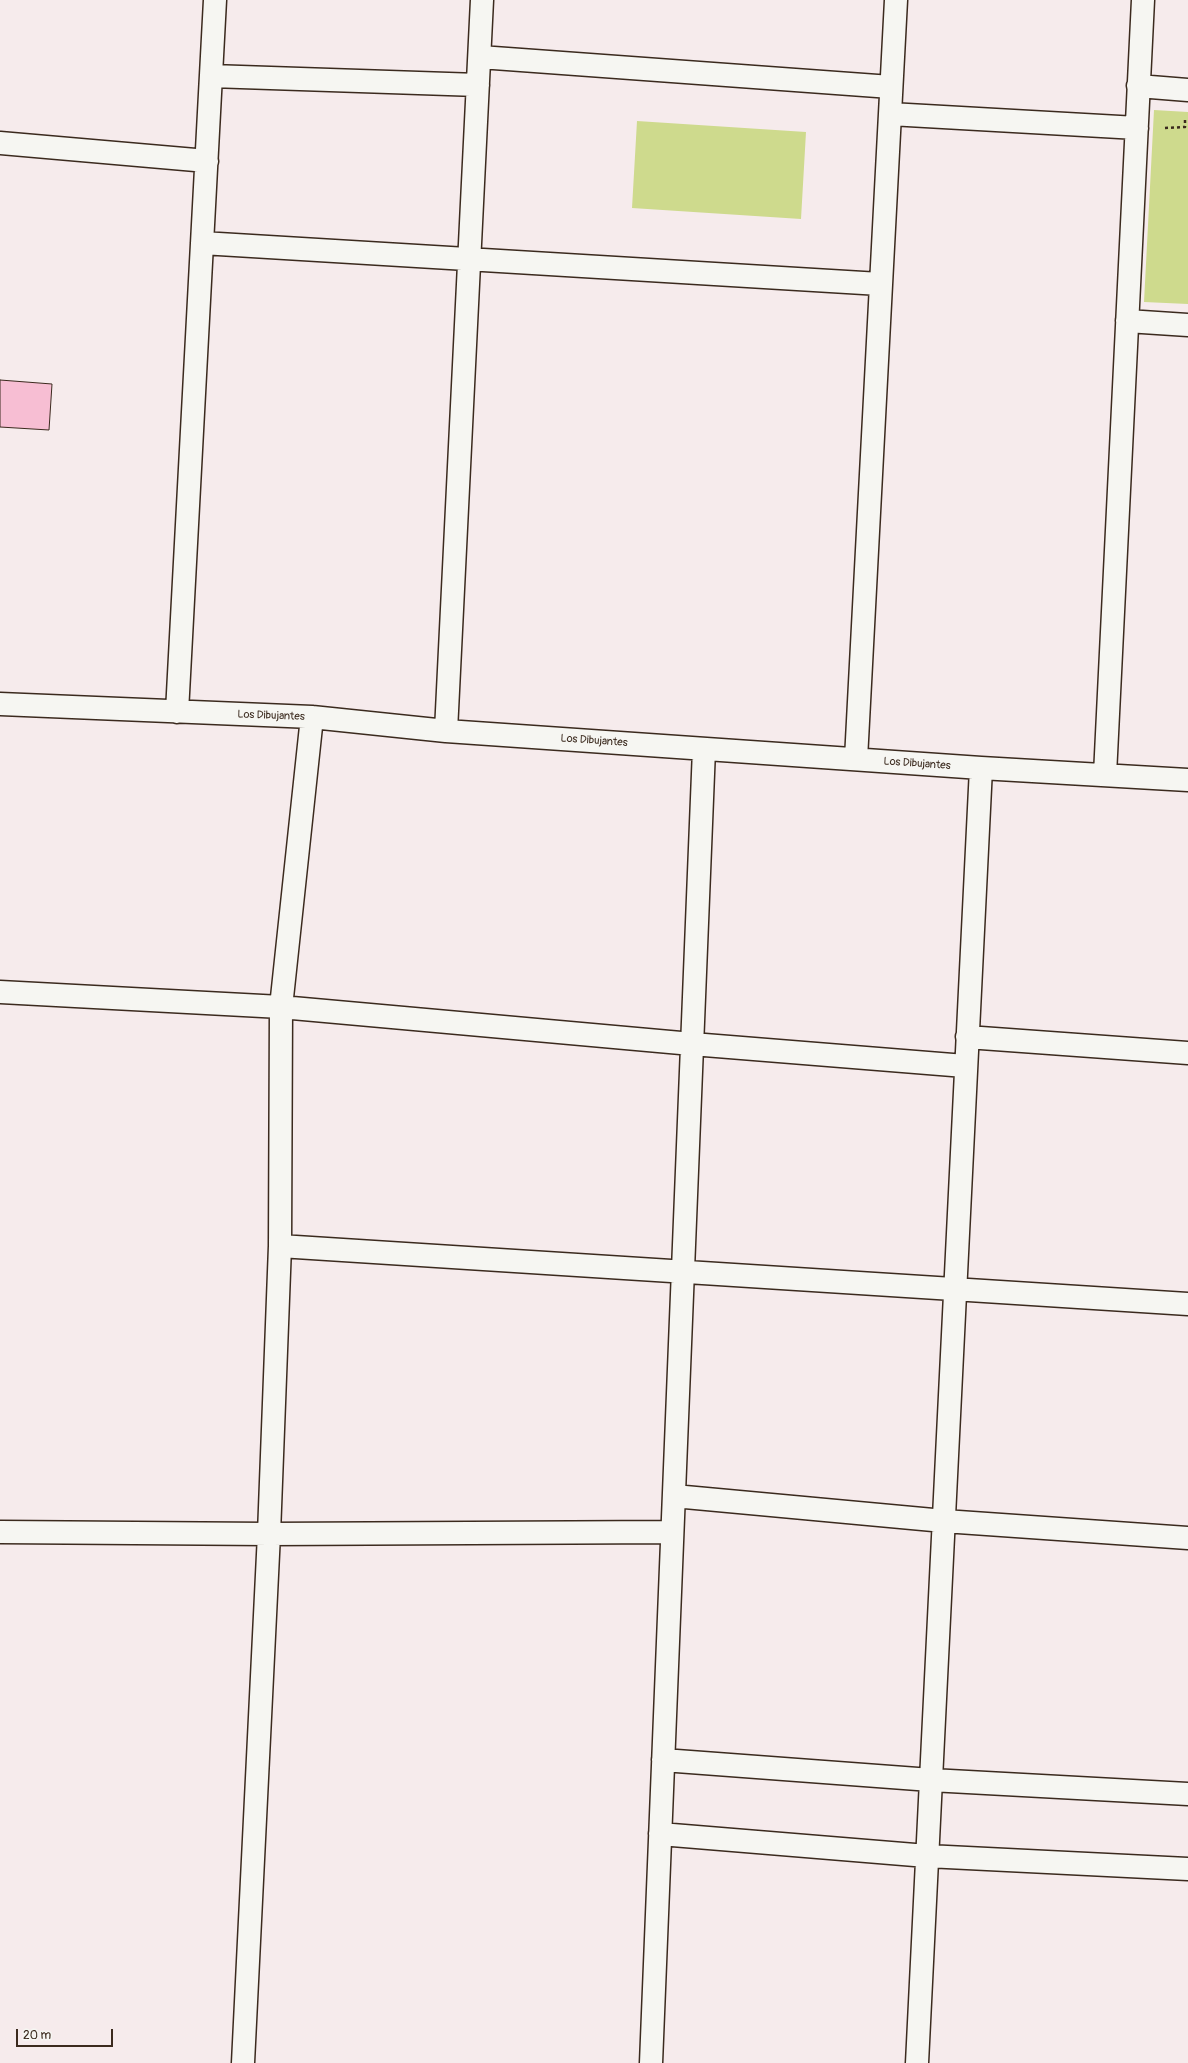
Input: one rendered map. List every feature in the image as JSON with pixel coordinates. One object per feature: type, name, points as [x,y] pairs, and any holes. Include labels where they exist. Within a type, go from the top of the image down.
[{"type":"street","points":[[177,712],[216,0]]},
{"type":"street","points":[[446,731],[482,0]]},
{"type":"street","points":[[856,759],[896,0]]},
{"type":"street","points":[[1105,775],[1143,0]]},
{"type":"street","points":[[480,57],[891,87]]},
{"type":"street","points":[[211,76],[478,85]]},
{"type":"street","points":[[1138,86],[1186,90]]},
{"type":"street","points":[[890,114],[1137,128]]},
{"type":"street","points":[[0,143],[207,161]]},
{"type":"street","points":[[202,243],[470,261],[880,284]]},
{"type":"street","points":[[1127,321],[1188,325]]},
{"type":"street","name":"Los Dibujantes","points":[[0,704],[312,718],[446,731],[981,768],[1188,780]]},
{"type":"street","points":[[243,2063],[270,1534],[280,1246],[281,1007],[312,718]]},
{"type":"street","points":[[651,2063],[704,748]]},
{"type":"street","points":[[917,2063],[965,1066],[981,768]]},
{"type":"street","points":[[0,992],[281,1007],[692,1044],[965,1066]]},
{"type":"street","points":[[967,1037],[1188,1053]]},
{"type":"street","points":[[280,1246],[955,1291],[1188,1304]]},
{"type":"street","points":[[674,1496],[944,1521],[1188,1538]]},
{"type":"street","points":[[0,1532],[270,1534],[672,1532]]},
{"type":"street","points":[[663,1760],[931,1780],[1188,1794]]},
{"type":"street","points":[[660,1834],[927,1856],[1188,1869]]},
{"type":"path","points":[[1137,128],[1185,127],[1186,90]]},
{"type":"green space","points":[[1154,110],[1188,112],[1188,304],[1144,302]]},
{"type":"green space","points":[[637,121],[806,132],[801,219],[632,208]]},
{"type":"building","points":[[0,380],[52,384],[49,430],[0,427]]}]
